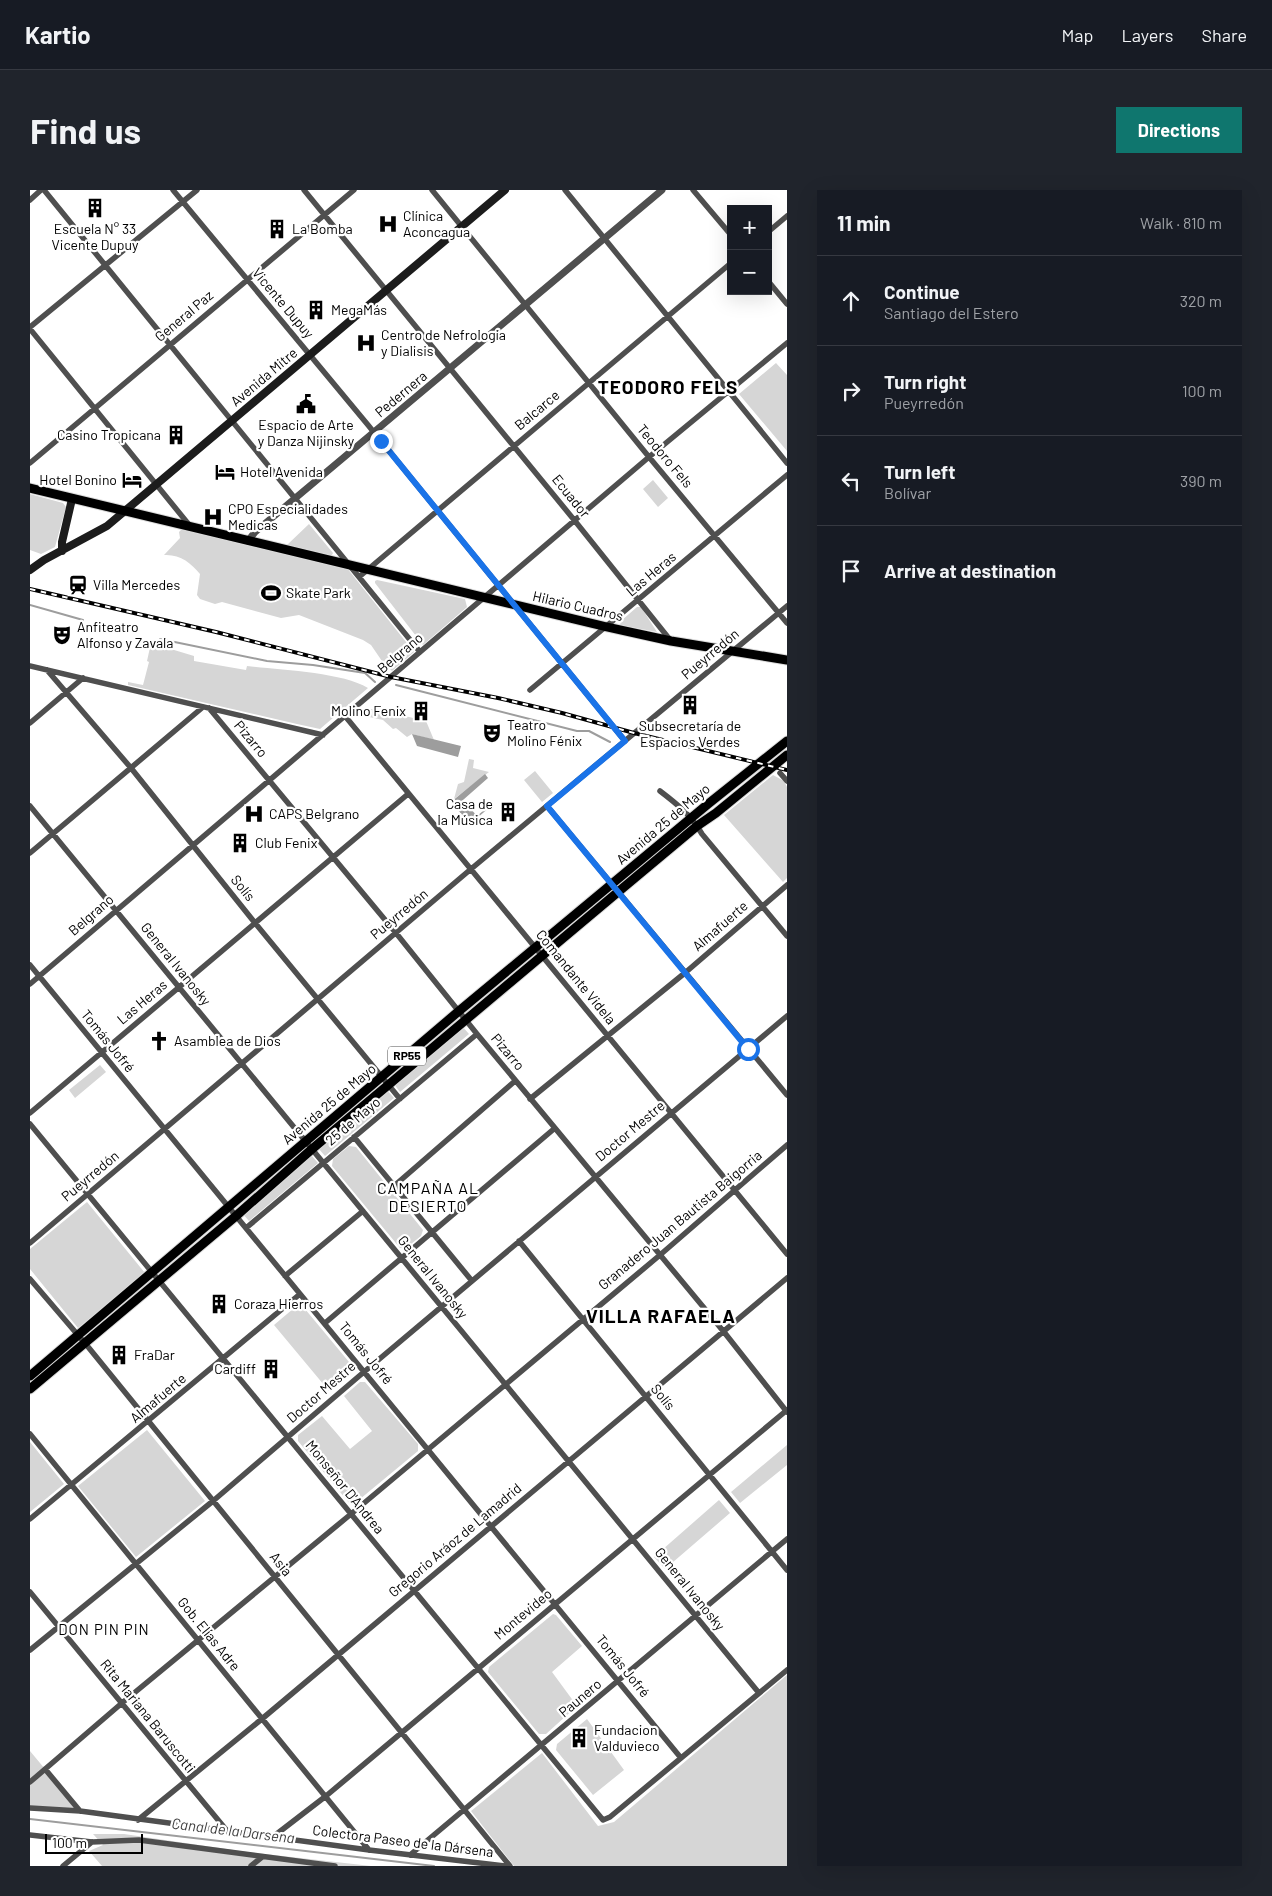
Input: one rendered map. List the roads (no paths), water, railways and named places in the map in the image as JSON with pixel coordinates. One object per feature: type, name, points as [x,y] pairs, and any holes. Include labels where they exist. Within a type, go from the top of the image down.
[{"type":"main road","name":"Avenida Mitre","points":[[30,570],[44,560],[100,530],[387,292],[505,190]]},
{"type":"main road","name":"Hilario Cuadros","points":[[30,488],[607,627],[787,660]]},
{"type":"main road","points":[[62,551],[62,542],[72,499]]},
{"type":"main road","name":"Avenida 25 de Mayo","points":[[30,1389],[236,1216],[309,1145],[459,1011],[691,818],[787,741]]},
{"type":"main road","name":"Avenida 25 de Mayo","points":[[30,1376],[230,1207],[388,1085],[697,826],[716,813],[787,755]]},
{"type":"street","points":[[30,200],[43,190],[420,652]]},
{"type":"street","name":"Vicente Dupuy","points":[[173,190],[625,741]]},
{"type":"street","points":[[190,526],[30,328],[197,190]]},
{"type":"street","name":"Ecuador","points":[[304,190],[671,640]]},
{"type":"street","name":"General Paz","points":[[30,463],[94,407],[354,190]]},
{"type":"street","name":"Teodoro Fels","points":[[432,190],[787,623]]},
{"type":"street","points":[[565,190],[787,463]]},
{"type":"street","name":"Pedernera","points":[[248,541],[255,532],[662,190]]},
{"type":"street","points":[[693,190],[727,230]]},
{"type":"street","points":[[772,229],[787,216]]},
{"type":"street","name":"Balcarce","points":[[359,577],[727,266]]},
{"type":"street","points":[[772,286],[787,304]]},
{"type":"street","name":"Belgrano","points":[[30,984],[499,587],[649,457],[787,343]]},
{"type":"street","name":"Las Heras","points":[[530,690],[787,475]]},
{"type":"street","name":"Pueyrredón","points":[[30,1243],[471,869],[787,606]]},
{"type":"street","points":[[30,666],[323,735]]},
{"type":"street","name":"Solís","points":[[47,670],[130,768],[400,1099]]},
{"type":"street","points":[[30,723],[83,678]]},
{"type":"street","points":[[30,853],[130,768],[206,708]]},
{"type":"street","name":"Pizarro","points":[[206,708],[333,856],[515,1081],[724,1332],[787,1411]]},
{"type":"street","name":"Comandante Videla","points":[[345,716],[787,1254]]},
{"type":"street","points":[[780,773],[787,781]]},
{"type":"street","points":[[660,791],[683,808],[702,834],[787,936]]},
{"type":"street","name":"Las Heras","points":[[30,1113],[408,794]]},
{"type":"street","name":"General Ivanosky","points":[[30,806],[759,1693]]},
{"type":"street","points":[[547,806],[787,1095]]},
{"type":"street","name":"Almafuerte","points":[[530,1099],[686,972],[787,885]]},
{"type":"street","name":"Tomás Jofré","points":[[30,965],[682,1758]]},
{"type":"street","name":"Doctor Mestre","points":[[30,1650],[213,1501],[441,1306],[787,1016]]},
{"type":"street","name":"25 de Mayo","points":[[246,1228],[477,1034]]},
{"type":"street","points":[[394,1186],[515,1081]]},
{"type":"street","name":"Monseñor D'Andrea","points":[[30,1124],[603,1820],[610,1817],[682,1758]]},
{"type":"street","points":[[325,1324],[555,1128]]},
{"type":"street","points":[[354,1137],[472,1281]]},
{"type":"street","name":"Granadero Juan Bautista Baigorria","points":[[275,1576],[660,1255],[787,1145]]},
{"type":"street","points":[[285,1276],[363,1211]]},
{"type":"street","name":"Solís","points":[[519,1241],[787,1570]]},
{"type":"street","name":"Gregorio Aráoz de Lamadrid","points":[[138,1820],[263,1718],[787,1278]]},
{"type":"street","name":"Asia","points":[[30,1279],[275,1576],[510,1866]]},
{"type":"street","name":"Almafuerte","points":[[30,1519],[149,1422],[300,1294]]},
{"type":"street","name":"Montevideo","points":[[274,1836],[326,1796],[787,1411]]},
{"type":"street","name":"Gob. Elías Adre","points":[[30,1434],[369,1850]]},
{"type":"street","name":"Paunero","points":[[410,1855],[619,1682],[787,1539]]},
{"type":"street","points":[[30,1782],[275,1576]]},
{"type":"street","name":"Rita Mariana Baruscotti","points":[[30,1592],[228,1832]]},
{"type":"street","points":[[682,1758],[787,1670]]},
{"type":"street","points":[[44,1769],[80,1811]]},
{"type":"street","name":"Colectora Paseo de la Dársena","points":[[30,1808],[80,1811],[228,1832],[274,1836],[369,1850],[505,1866]]},
{"type":"street","points":[[30,1836],[92,1842],[139,1840],[335,1866]]},
{"type":"street","points":[[62,1866],[92,1842]]},
{"type":"street","points":[[251,1866],[262,1857]]},
{"type":"waterway","points":[[30,605],[83,620]]},
{"type":"waterway","points":[[160,639],[267,661],[313,665],[365,673],[375,682]]},
{"type":"waterway","points":[[396,685],[577,731],[589,731],[610,742]]},
{"type":"waterway","name":"Canal de la Darsena","points":[[30,1819],[434,1866]]},
{"type":"railway","points":[[30,589],[216,632],[391,677],[562,713],[634,733],[787,770]]},
{"type":"place","name":"Escuela N° 33 Vicente Dupuy","points":[[95,208]]},
{"type":"place","name":"Clínica Aconcagua","points":[[388,224]]},
{"type":"place","name":"La Bomba","points":[[277,229]]},
{"type":"place","name":"MegaMás","points":[[316,310]]},
{"type":"place","name":"Centro de Nefrología y Dialisis","points":[[366,343]]},
{"type":"place","name":"Espacio de Arte y Danza Nijinsky","points":[[306,404]]},
{"type":"place","name":"Casino Tropicana","points":[[176,435]]},
{"type":"place","name":"Hotel Avenida","points":[[225,472]]},
{"type":"place","name":"Hotel Bonino","points":[[132,480]]},
{"type":"place","name":"CPO Especialidades Medicas","points":[[213,517]]},
{"type":"place","name":"Villa Mercedes","points":[[78,585]]},
{"type":"place","name":"Skate Park","points":[[271,593]]},
{"type":"place","name":"Anfiteatro Alfonso y Zavala","points":[[62,635]]},
{"type":"place","name":"Subsecretaría de Espacios Verdes","points":[[690,705]]},
{"type":"place","name":"Molino Fenix","points":[[421,711]]},
{"type":"place","name":"Teatro Molino Fénix","points":[[492,733]]},
{"type":"place","name":"Casa de la Música","points":[[508,812]]},
{"type":"place","name":"CAPS Belgrano","points":[[254,814]]},
{"type":"place","name":"Club Fenix","points":[[240,843]]},
{"type":"place","name":"Asamblea de Dios","points":[[159,1041]]},
{"type":"place","name":"Coraza Hierros","points":[[219,1304]]},
{"type":"place","name":"FraDar","points":[[119,1355]]},
{"type":"place","name":"Cardiff","points":[[271,1369]]},
{"type":"place","name":"Fundacion Valduvieco","points":[[579,1738]]},
{"type":"district","name":"TEODORO FELS","points":[[668,387]]},
{"type":"district","name":"CAMPAÑA AL DESIERTO","points":[[428,1197]]},
{"type":"district","name":"VILLA RAFAELA","points":[[661,1316]]},
{"type":"district","name":"DON PIN PIN","points":[[104,1630]]}]
